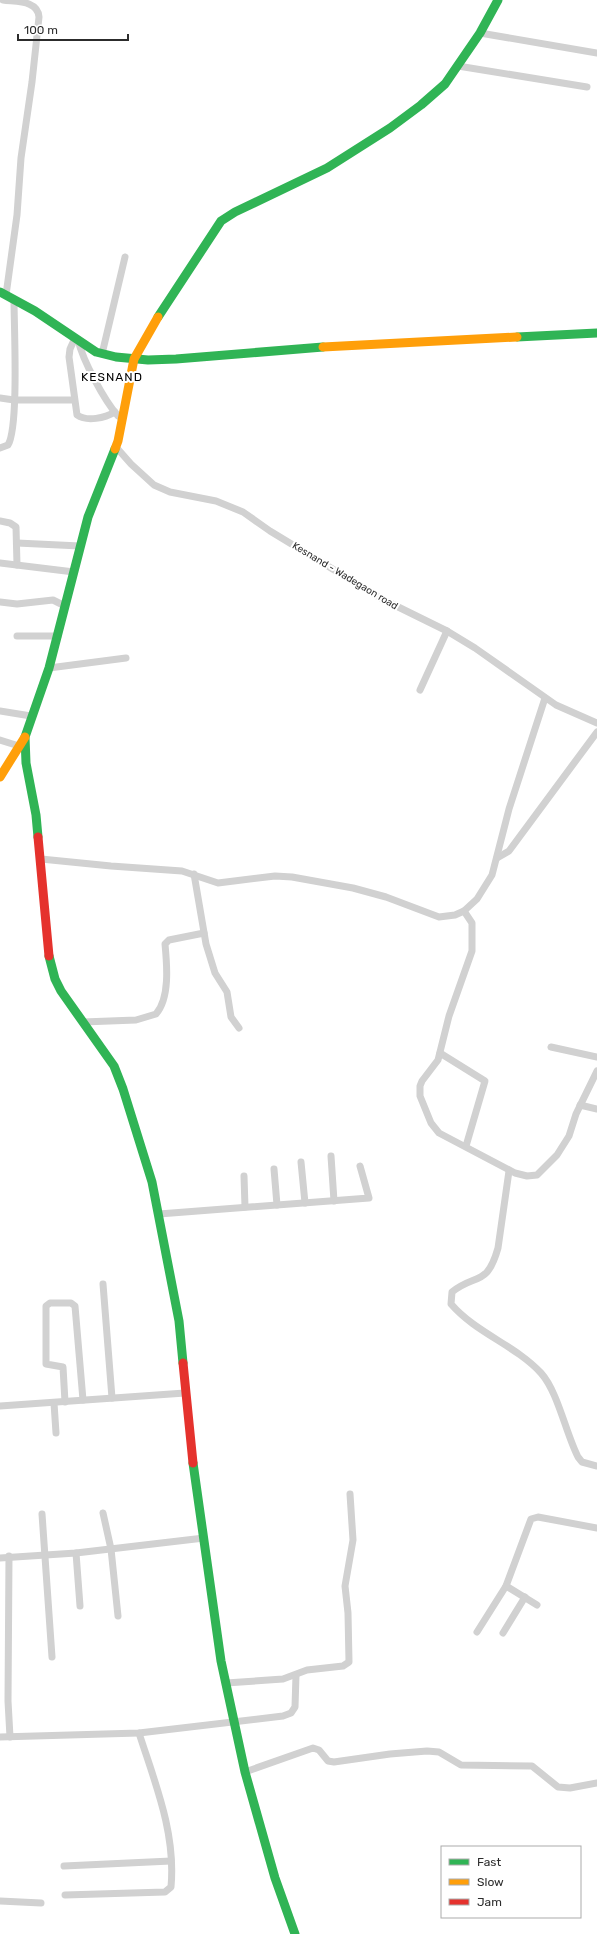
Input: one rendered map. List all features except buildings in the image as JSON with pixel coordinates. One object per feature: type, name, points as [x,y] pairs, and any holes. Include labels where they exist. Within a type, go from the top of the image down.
[{"type":"main road","points":[[295,1934],[275,1878],[245,1772],[233,1722],[221,1660],[194,1476],[179,1321],[152,1182],[123,1089],[114,1066],[61,992],[51,968],[41,859],[36,815],[26,762],[25,737],[31,716],[49,668],[80,546],[94,498],[116,447],[134,359],[157,319],[221,222],[248,205],[327,168],[366,144],[433,96],[445,84],[458,66],[480,33],[498,0]]},
{"type":"main road","points":[[3,293],[35,311],[91,350],[102,354],[134,359],[176,360],[318,347],[597,333]]},
{"type":"main road","points":[[0,777],[25,737]]},
{"type":"street","points":[[3,0],[32,4],[37,8],[39,17],[32,82],[21,158],[17,215],[3,293]]},
{"type":"street","points":[[480,33],[597,53]]},
{"type":"street","points":[[458,66],[587,87]]},
{"type":"street","points":[[102,354],[125,257]]},
{"type":"street","points":[[0,448],[8,445],[12,436],[14,400],[14,300]]},
{"type":"street","points":[[76,339],[71,346],[69,357],[74,400],[79,416],[103,417],[115,412]]},
{"type":"street","points":[[76,339],[82,354],[115,412],[122,420]]},
{"type":"street","points":[[0,398],[14,400],[74,400]]},
{"type":"street","name":"Kesnand - Wadegaon road","points":[[116,447],[131,464],[154,485],[170,492],[229,505],[382,599],[447,631],[475,648],[545,698],[577,716],[597,723]]},
{"type":"street","points":[[0,521],[16,526],[17,565]]},
{"type":"street","points":[[17,543],[80,546]]},
{"type":"street","points":[[0,563],[74,572]]},
{"type":"street","points":[[0,602],[17,604],[53,600],[65,606]]},
{"type":"street","points":[[420,690],[447,631]]},
{"type":"street","points":[[17,636],[58,636]]},
{"type":"street","points":[[49,668],[126,658]]},
{"type":"street","points":[[41,859],[182,871],[218,883],[275,876],[292,877],[353,888],[386,896],[439,917],[447,917],[464,912],[477,899],[486,885],[497,858],[509,809],[545,698]]},
{"type":"street","points":[[0,711],[31,716]]},
{"type":"street","points":[[497,858],[509,851],[597,732]]},
{"type":"street","points":[[0,740],[18,746]]},
{"type":"street","points":[[194,874],[204,934],[215,973],[228,997],[231,1017],[239,1028]]},
{"type":"street","points":[[464,912],[472,923],[472,951],[449,1016],[436,1064],[422,1081],[420,1086],[420,1096],[435,1130],[509,1171],[528,1176],[537,1175],[566,1143],[580,1105],[597,1071]]},
{"type":"street","points":[[83,1022],[136,1020],[156,1014],[163,1002],[165,987],[167,970],[165,944],[169,940],[204,934]]},
{"type":"street","points":[[550,1046],[597,1057]]},
{"type":"street","points":[[440,1053],[485,1081],[485,1087],[466,1146]]},
{"type":"street","points":[[580,1105],[597,1109]]},
{"type":"street","points":[[331,1156],[334,1201]]},
{"type":"street","points":[[301,1162],[305,1203]]},
{"type":"street","points":[[159,1214],[369,1198],[360,1166]]},
{"type":"street","points":[[274,1169],[276,1205]]},
{"type":"street","points":[[509,1171],[498,1248],[494,1260],[484,1276],[452,1292],[450,1299],[451,1304],[483,1331],[521,1357],[540,1373],[547,1383],[562,1416],[578,1457],[582,1462],[597,1466]]},
{"type":"street","points":[[244,1176],[246,1207]]},
{"type":"street","points":[[103,1284],[112,1398]]},
{"type":"street","points":[[65,1402],[63,1367],[46,1364],[46,1306],[50,1303],[71,1303],[75,1306],[83,1400]]},
{"type":"street","points":[[0,1406],[185,1393]]},
{"type":"street","points":[[54,1403],[56,1433]]},
{"type":"street","points":[[226,1683],[283,1679],[307,1670],[343,1666],[349,1662],[348,1614],[345,1586],[352,1546],[350,1494]]},
{"type":"street","points":[[103,1513],[111,1549],[118,1616]]},
{"type":"street","points":[[42,1514],[52,1657]]},
{"type":"street","points":[[478,1632],[506,1586],[530,1520],[533,1518],[597,1528]]},
{"type":"street","points":[[0,1558],[9,1556],[76,1553],[204,1538]]},
{"type":"street","points":[[76,1553],[80,1606]]},
{"type":"street","points":[[9,1556],[8,1700],[10,1737]]},
{"type":"street","points":[[506,1586],[537,1605]]},
{"type":"street","points":[[503,1633],[525,1597]]},
{"type":"street","points":[[0,1668],[8,1668]]},
{"type":"street","points":[[0,1737],[139,1733],[283,1716],[291,1713],[295,1707],[296,1675]]},
{"type":"street","points":[[0,1701],[8,1700]]},
{"type":"street","points":[[66,1895],[165,1892],[172,1887],[170,1838],[167,1822],[139,1733]]},
{"type":"street","points":[[245,1772],[313,1748],[319,1750],[328,1761],[334,1762],[427,1750],[439,1752],[456,1763],[465,1765],[532,1766],[553,1785],[563,1788],[597,1783]]},
{"type":"street","points":[[64,1866],[171,1860]]},
{"type":"street","points":[[0,1901],[42,1903]]},
{"type":"traffic: fast","points":[[158,317],[221,221],[235,212],[327,168],[390,128],[421,105],[445,84],[480,33],[498,0]]},
{"type":"traffic: fast","points":[[0,292],[35,311],[96,352],[116,357],[148,360],[176,359],[323,347]]},
{"type":"traffic: fast","points":[[517,337],[597,333]]},
{"type":"traffic: fast","points":[[38,837],[36,815],[26,763],[25,737],[49,668],[88,517],[115,449]]},
{"type":"traffic: fast","points":[[49,956],[55,979],[61,991],[114,1066],[123,1089],[152,1182],[179,1321],[183,1363]]},
{"type":"traffic: fast","points":[[193,1463],[221,1661],[245,1772],[275,1878],[295,1934]]},
{"type":"traffic: slow","points":[[115,449],[118,441],[134,359],[158,317]]},
{"type":"traffic: slow","points":[[323,347],[517,337]]},
{"type":"traffic: slow","points":[[0,777],[25,737]]},
{"type":"traffic: jam","points":[[38,837],[49,956]]},
{"type":"traffic: jam","points":[[183,1363],[193,1463]]},
{"type":"district","name":"KESNAND","points":[[112,377]]}]
